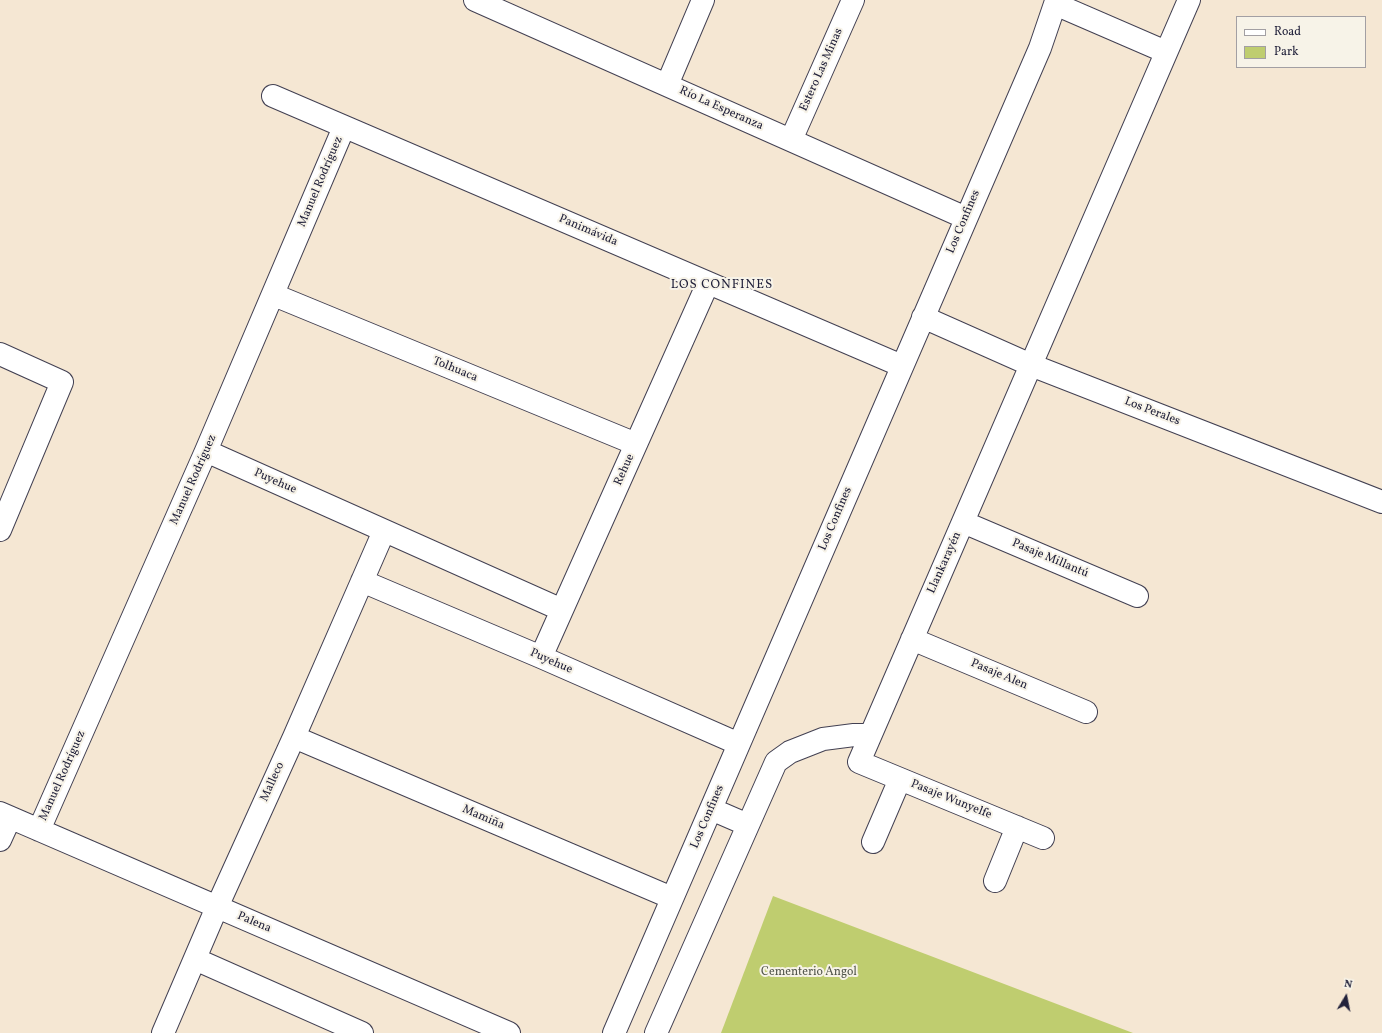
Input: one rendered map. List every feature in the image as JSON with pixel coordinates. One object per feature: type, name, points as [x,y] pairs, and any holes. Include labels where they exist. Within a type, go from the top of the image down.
[{"type":"street","name":"Río La Esperanza","points":[[476,0],[966,218]]},
{"type":"street","points":[[667,85],[703,0]]},
{"type":"street","name":"Estero Las Minas","points":[[791,140],[852,0]]},
{"type":"street","points":[[1030,365],[1189,0]]},
{"type":"street","points":[[1056,2],[1166,52]]},
{"type":"street","name":"Los Confines","points":[[614,1033],[1040,48],[1056,2]]},
{"type":"street","name":"Panimávida","points":[[273,96],[902,366]]},
{"type":"street","name":"Manuel Rodríguez","points":[[39,830],[274,295],[344,127]]},
{"type":"street","name":"Rehue","points":[[541,657],[708,283]]},
{"type":"street","name":"Tolhuaca","points":[[274,295],[636,444]]},
{"type":"street","name":"Los Perales","points":[[923,317],[1030,365],[1382,502]]},
{"type":"street","points":[[0,354],[62,382],[0,530]]},
{"type":"street","name":"Llankarayén","points":[[859,762],[1030,365]]},
{"type":"street","name":"Puyehue","points":[[206,451],[562,610]]},
{"type":"street","name":"Pasaje Millantú","points":[[963,522],[1138,596]]},
{"type":"street","name":"Malleco","points":[[163,1033],[217,907],[294,737],[384,531]]},
{"type":"street","name":"Puyehue","points":[[362,581],[541,657],[739,744]]},
{"type":"street","name":"Pasaje Alen","points":[[912,639],[1086,712]]},
{"type":"street","points":[[656,1033],[776,762],[790,752],[823,739],[854,735],[870,735]]},
{"type":"street","name":"Mamiña","points":[[294,737],[672,898]]},
{"type":"street","name":"Pasaje Wunyelfe","points":[[859,762],[1043,838]]},
{"type":"street","points":[[873,842],[900,779]]},
{"type":"street","points":[[711,809],[748,825]]},
{"type":"street","points":[[0,840],[5,816]]},
{"type":"street","name":"Palena","points":[[5,816],[509,1033]]},
{"type":"street","points":[[995,882],[1016,827]]},
{"type":"street","points":[[195,959],[362,1033]]},
{"type":"green space","name":"Cementerio Angol","points":[[773,896],[1133,1033],[721,1033]]},
{"type":"district","name":"LOS CONFINES","points":[[722,286]]}]
